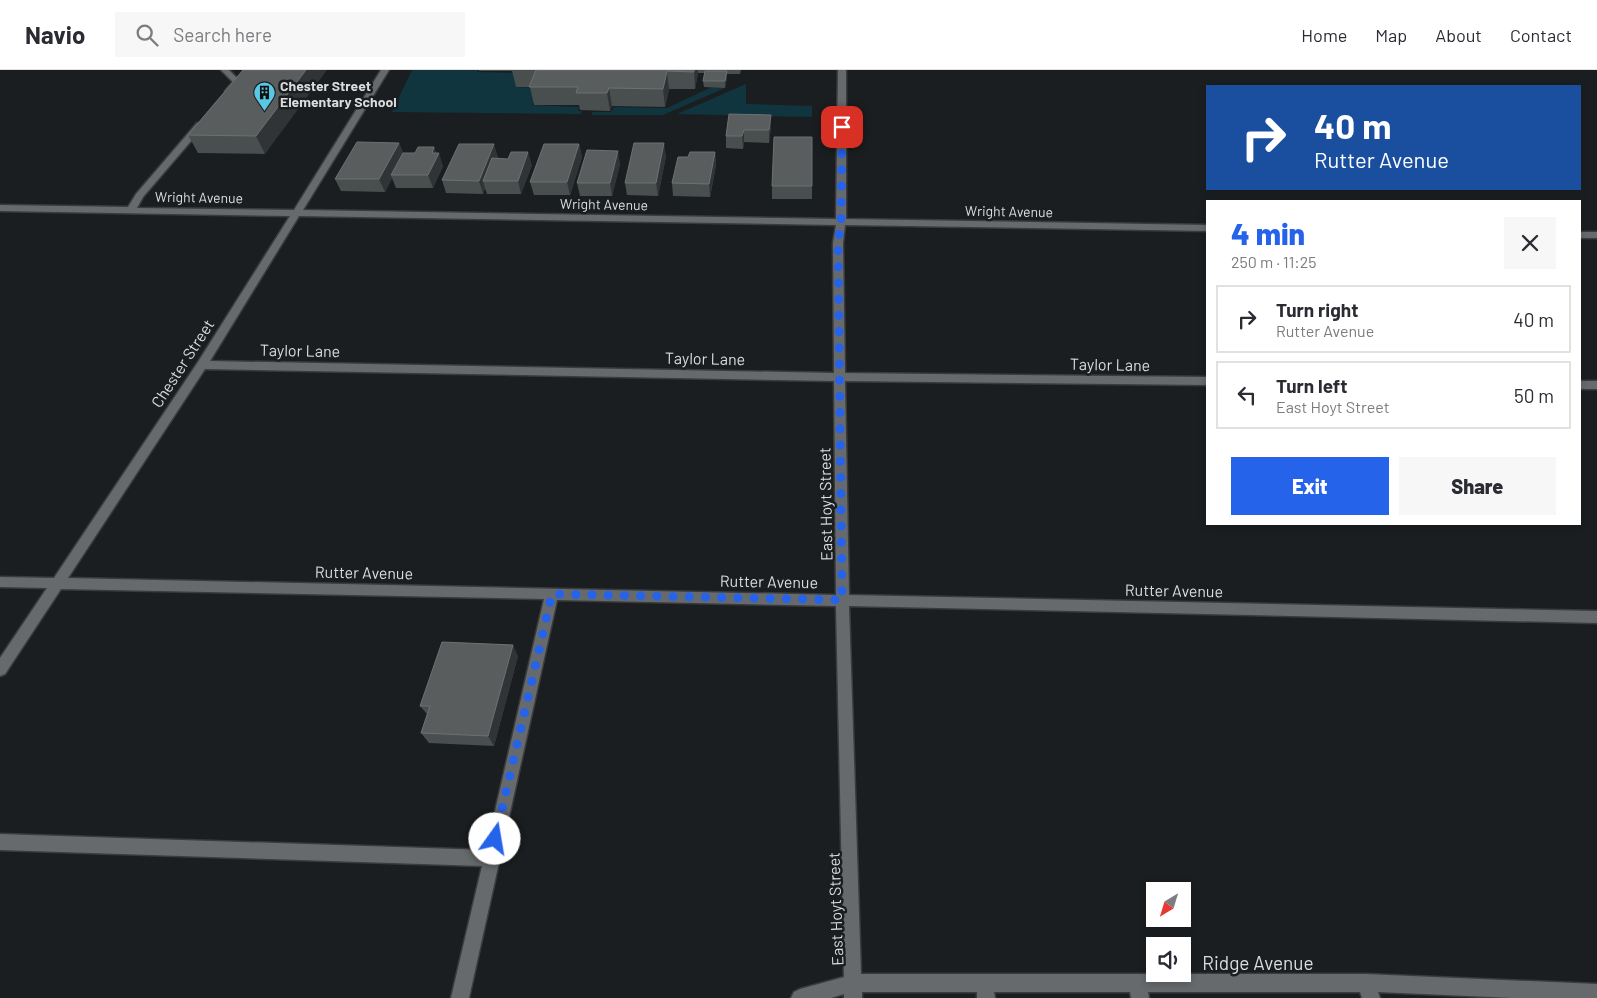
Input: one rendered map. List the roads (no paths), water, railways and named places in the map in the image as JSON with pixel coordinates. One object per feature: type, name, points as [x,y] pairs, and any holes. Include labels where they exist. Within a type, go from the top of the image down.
[{"type":"street","points":[[225,70],[237,82],[225,96]]},
{"type":"street","name":"Chester Street","points":[[0,670],[202,365],[385,70]]},
{"type":"street","name":"East Hoyt Street","points":[[842,70],[841,222],[838,242],[839,377],[842,600],[853,991]]},
{"type":"street","points":[[131,210],[139,196],[206,118]]},
{"type":"street","name":"Wright Avenue","points":[[0,208],[1206,228]]},
{"type":"street","points":[[1581,235],[1597,235]]},
{"type":"street","name":"Taylor Lane","points":[[202,365],[839,377],[1206,381]]},
{"type":"street","points":[[1581,385],[1597,385]]},
{"type":"street","name":"Rutter Avenue","points":[[0,582],[1597,616]]},
{"type":"street","points":[[460,998],[552,594]]},
{"type":"street","points":[[0,842],[491,858]]},
{"type":"street","name":"Ridge Avenue","points":[[800,998],[853,991],[985,990],[1597,993]]},
{"type":"place","name":"Chester Street Elementary School","points":[[264,112]]}]
